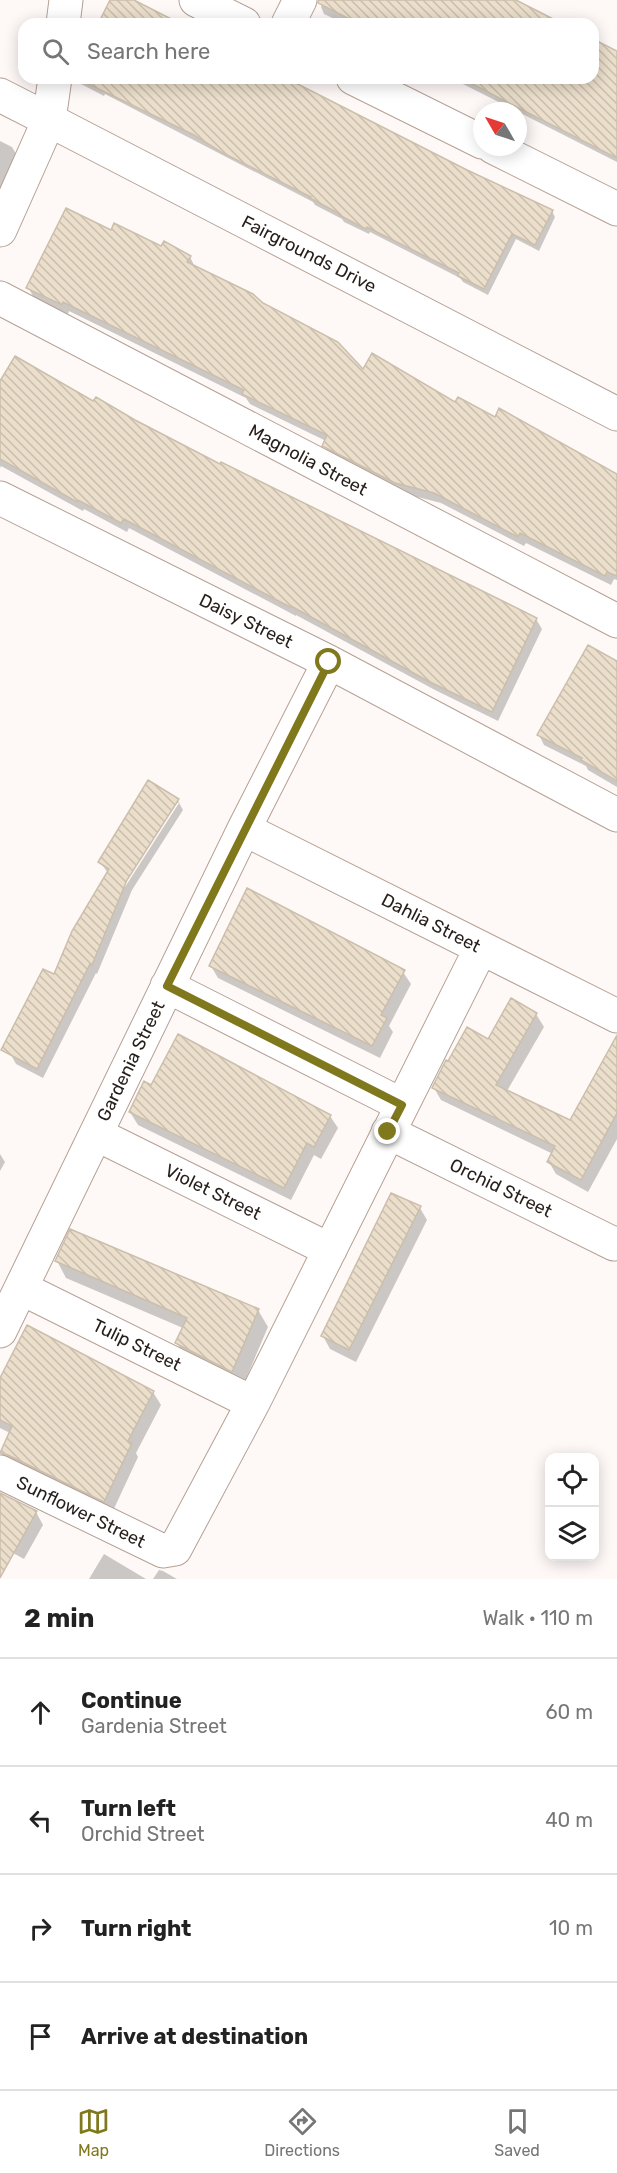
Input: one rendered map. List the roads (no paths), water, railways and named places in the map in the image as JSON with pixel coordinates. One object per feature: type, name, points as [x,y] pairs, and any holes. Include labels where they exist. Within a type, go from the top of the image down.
[{"type":"street","points":[[64,18],[66,0]]},
{"type":"street","points":[[196,0],[232,18]]},
{"type":"street","points":[[291,18],[300,0]]},
{"type":"street","points":[[0,230],[49,120],[54,84]]},
{"type":"street","points":[[365,84],[473,138]]},
{"type":"street","name":"Fairgrounds Drive","points":[[0,95],[617,414]]},
{"type":"street","points":[[511,156],[617,209]]},
{"type":"street","name":"Magnolia Street","points":[[0,298],[617,621]]},
{"type":"street","name":"Daisy Street","points":[[0,498],[329,662],[617,815]]},
{"type":"street","name":"Gardenia Street","points":[[0,1331],[244,829],[329,662]]},
{"type":"street","name":"Dahlia Street","points":[[244,829],[617,1016]]},
{"type":"street","points":[[253,1403],[481,948]]},
{"type":"street","name":"Orchid Street","points":[[167,986],[615,1244]]},
{"type":"street","name":"Violet Street","points":[[96,1134],[330,1250]]},
{"type":"street","name":"Tulip Street","points":[[21,1288],[253,1403]]},
{"type":"street","name":"Sunflower Street","points":[[0,1472],[163,1551],[175,1548],[253,1403]]}]
